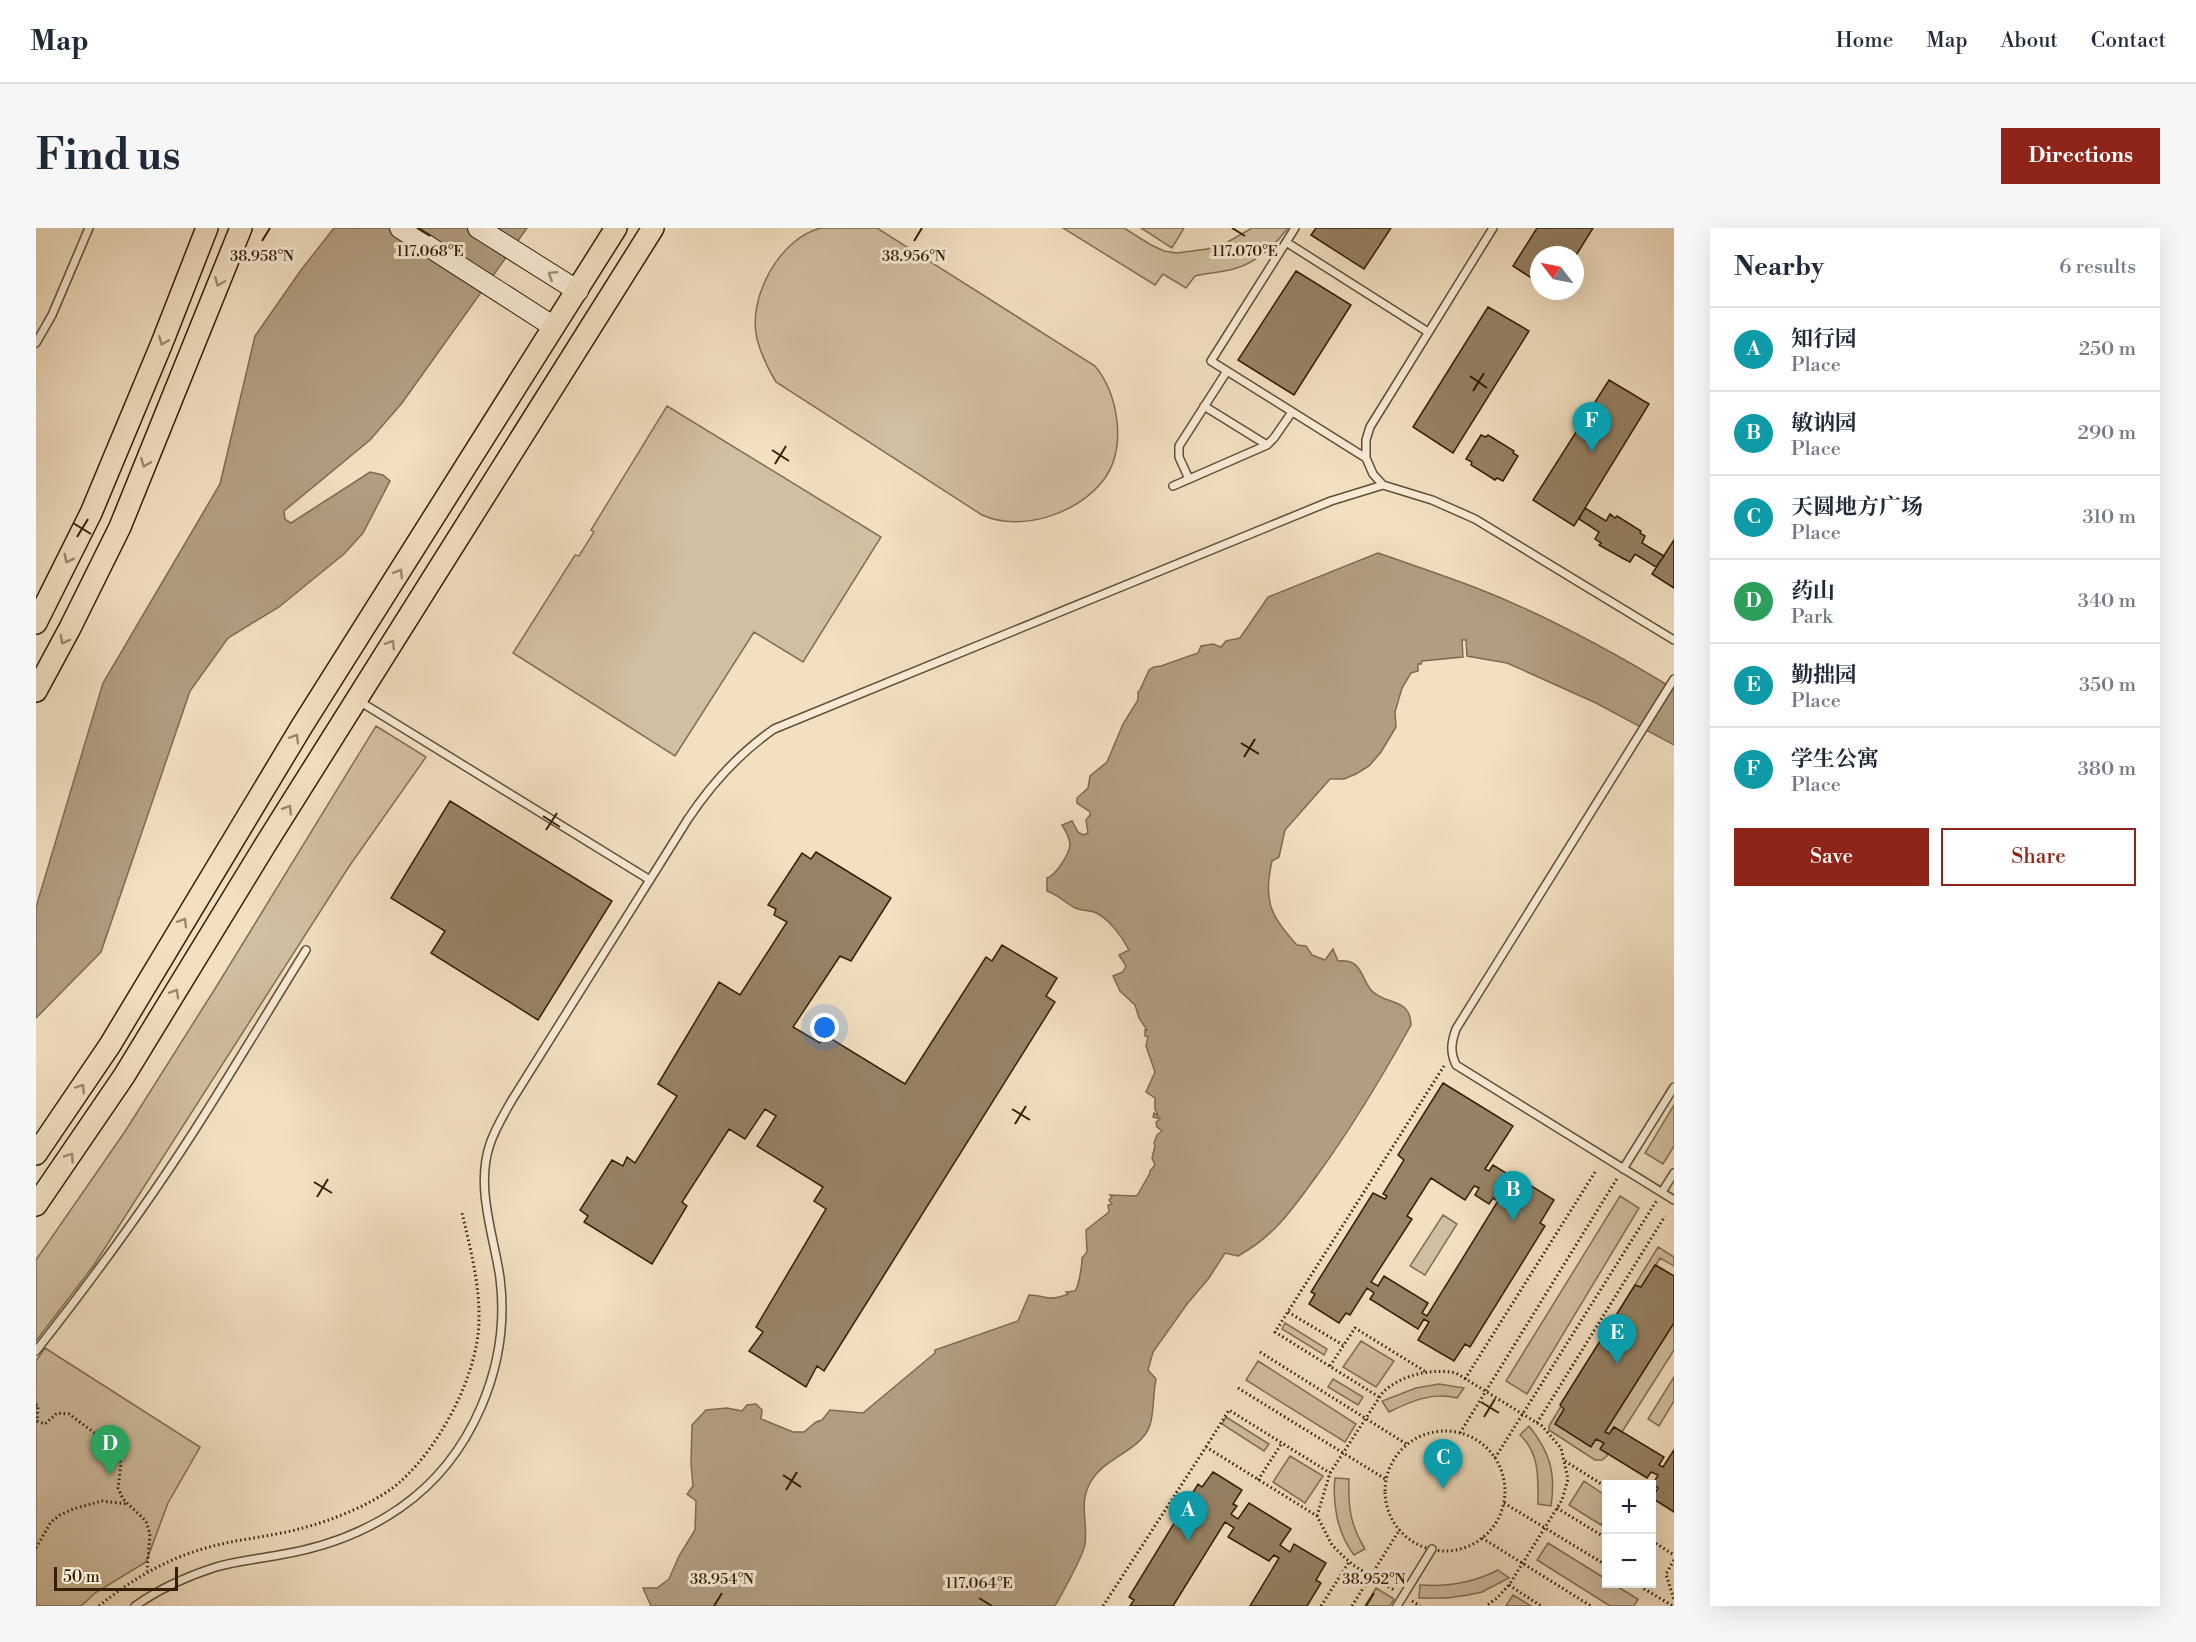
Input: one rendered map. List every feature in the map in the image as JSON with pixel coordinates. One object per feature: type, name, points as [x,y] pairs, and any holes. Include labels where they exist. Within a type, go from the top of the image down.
[{"type":"main road","points":[[36,623],[91,513],[207,228]]},
{"type":"main road","points":[[36,691],[120,527],[241,228]]},
{"type":"main road","points":[[400,228],[554,327]]},
{"type":"main road","points":[[478,228],[578,291]]},
{"type":"main road","points":[[36,1154],[110,1045],[296,736],[616,228]]},
{"type":"main road","points":[[36,1205],[124,1077],[267,842],[653,228]]},
{"type":"main road","points":[[110,1045],[267,842]]},
{"type":"lane","points":[[36,343],[52,315],[89,228]]},
{"type":"lane","points":[[1295,228],[1211,361],[1366,458]]},
{"type":"lane","points":[[1493,228],[1370,427],[1366,440],[1366,458],[1373,474],[1383,485],[1449,507],[1475,519],[1674,640]]},
{"type":"lane","points":[[1286,242],[1428,332]]},
{"type":"lane","points":[[1189,480],[1179,457],[1179,446],[1227,371]]},
{"type":"lane","points":[[1204,406],[1267,445]]},
{"type":"lane","points":[[1173,486],[1267,445],[1292,412]]},
{"type":"lane","points":[[135,1606],[155,1593],[216,1567],[312,1547],[342,1539],[375,1525],[423,1490],[461,1444],[476,1420],[488,1391],[501,1327],[500,1277],[486,1199],[485,1170],[489,1146],[512,1100],[705,793],[748,746],[774,729],[1331,501],[1383,485]]},
{"type":"lane","points":[[1673,680],[1456,1029],[1451,1042],[1451,1054],[1456,1065],[1674,1200]]},
{"type":"lane","points":[[356,700],[650,880]]},
{"type":"lane","points":[[36,1351],[106,1260],[162,1180],[204,1117],[306,950]]},
{"type":"lane","points":[[1623,1169],[1674,1087]]},
{"type":"lane","points":[[1662,1192],[1674,1173]]},
{"type":"lane","points":[[1397,1606],[1432,1549]]},
{"type":"path","points":[[1379,1397],[1275,1332],[1451,1054]]},
{"type":"path","points":[[1460,1433],[1623,1169]]},
{"type":"path","points":[[1465,1379],[1595,1172]]},
{"type":"path","points":[[1495,1458],[1662,1192]]},
{"type":"path","points":[[99,1606],[147,1572],[172,1559],[206,1548],[300,1529],[367,1503],[400,1482],[422,1458],[459,1398],[473,1361],[480,1321],[476,1283],[462,1213]]},
{"type":"path","points":[[1537,1423],[1665,1216]]},
{"type":"path","points":[[1288,1312],[1343,1346]]},
{"type":"path","points":[[1330,1366],[1355,1328],[1426,1372]]},
{"type":"path","points":[[1260,1353],[1408,1445]]},
{"type":"path","points":[[1317,1516],[1330,1473],[1379,1397],[1393,1383],[1426,1372],[1456,1373],[1537,1423],[1561,1448],[1569,1479],[1567,1489],[1557,1508],[1509,1585],[1486,1606]]},
{"type":"path","points":[[1238,1388],[1387,1481]]},
{"type":"path","points":[[36,1405],[38,1405],[37,1421],[45,1424],[57,1413],[69,1413],[116,1449],[121,1464],[118,1488],[123,1499],[146,1521],[150,1534],[147,1572]]},
{"type":"path","points":[[1103,1606],[1229,1410],[1330,1473]]},
{"type":"path","points":[[1441,1431],[1460,1433],[1482,1443],[1495,1458],[1504,1479],[1504,1503],[1498,1519],[1482,1538],[1460,1549],[1448,1551],[1432,1549],[1412,1541],[1400,1529],[1389,1512],[1386,1500],[1387,1481],[1394,1460],[1408,1445],[1427,1434],[1441,1431]]},
{"type":"path","points":[[1258,1480],[1282,1443]]},
{"type":"path","points":[[1206,1447],[1317,1516],[1332,1545],[1349,1562],[1420,1606]]},
{"type":"path","points":[[1565,1461],[1602,1484]]},
{"type":"path","points":[[36,1548],[51,1522],[60,1515],[102,1501],[129,1504]]},
{"type":"path","points":[[1504,1503],[1602,1563]]},
{"type":"path","points":[[1557,1508],[1602,1536]]},
{"type":"path","points":[[1352,1606],[1400,1529]]},
{"type":"path","points":[[1482,1538],[1591,1606]]},
{"type":"path","points":[[1656,1544],[1674,1558],[1665,1574],[1674,1600]]},
{"type":"path","points":[[1321,1606],[1349,1562]]},
{"type":"path","points":[[1509,1585],[1541,1606]]},
{"type":"path","points":[[1643,1588],[1673,1606]]},
{"type":"shaded area","points":[[334,228],[527,228],[402,403],[370,440],[284,511],[285,519],[291,523],[370,472],[383,475],[390,481],[363,533],[344,554],[279,607],[228,638],[190,691],[101,952],[36,1018],[36,907],[103,683],[220,484],[255,336],[301,270]]},
{"type":"shaded area","points":[[821,228],[877,228],[1095,366],[1103,378],[1114,405],[1118,436],[1112,465],[1105,478],[1081,501],[1066,510],[1032,520],[1015,522],[982,515],[776,382],[757,339],[755,323],[762,289],[770,272],[792,244],[806,234]]},
{"type":"shaded area","points":[[1063,228],[1124,228],[1151,245],[1164,251],[1177,253],[1207,249],[1226,243],[1252,228],[1288,228],[1259,257],[1232,269],[1195,276],[1186,288],[1163,274],[1155,285]]},
{"type":"shaded area","points":[[1141,228],[1184,228],[1172,248]]},
{"type":"shaded area","points":[[667,406],[881,537],[803,662],[754,632],[675,756],[513,653],[575,555],[579,556],[594,532],[591,530]]},
{"type":"shaded area","points":[[1378,553],[1474,587],[1526,609],[1626,660],[1674,689],[1674,745],[1596,703],[1507,663],[1467,656],[1466,640],[1462,640],[1463,657],[1422,661],[1418,664],[1418,671],[1411,673],[1402,688],[1395,712],[1396,727],[1381,752],[1369,766],[1344,779],[1330,779],[1285,830],[1279,857],[1272,861],[1268,886],[1271,907],[1280,925],[1297,945],[1306,946],[1312,955],[1325,960],[1333,949],[1338,961],[1346,961],[1357,966],[1371,990],[1383,998],[1402,1005],[1410,1016],[1411,1025],[1355,1119],[1292,1209],[1273,1230],[1251,1248],[1238,1256],[1225,1253],[1153,1352],[1148,1370],[1156,1379],[1150,1425],[1138,1442],[1095,1475],[1089,1485],[1084,1507],[1085,1544],[1072,1575],[1055,1606],[651,1606],[643,1588],[657,1588],[669,1579],[679,1556],[695,1530],[696,1501],[687,1494],[693,1486],[692,1425],[706,1410],[727,1408],[742,1411],[747,1405],[756,1404],[762,1410],[761,1419],[793,1432],[804,1432],[822,1420],[830,1410],[863,1413],[935,1353],[935,1350],[1018,1321],[1029,1295],[1054,1298],[1068,1294],[1066,1292],[1075,1291],[1082,1258],[1087,1252],[1086,1230],[1109,1212],[1108,1205],[1112,1204],[1109,1200],[1112,1197],[1110,1195],[1136,1196],[1138,1194],[1155,1165],[1152,1158],[1154,1143],[1157,1135],[1162,1131],[1157,1127],[1156,1122],[1160,1119],[1153,1117],[1154,1113],[1158,1116],[1155,1109],[1155,1098],[1146,1092],[1155,1072],[1146,1046],[1148,1037],[1145,1036],[1145,1030],[1147,1030],[1139,1018],[1135,1005],[1120,991],[1113,976],[1123,972],[1126,966],[1119,955],[1129,950],[1105,918],[1092,911],[1075,908],[1047,891],[1047,878],[1065,859],[1070,844],[1062,825],[1072,821],[1078,832],[1083,835],[1088,833],[1086,820],[1090,812],[1077,803],[1077,798],[1088,788],[1090,776],[1107,762],[1123,724],[1138,700],[1138,692],[1149,670],[1198,653],[1201,646],[1213,644],[1221,647],[1226,641],[1240,638],[1268,597]]},
{"type":"shaded area","points":[[376,726],[426,757],[348,868],[94,1265],[36,1341],[36,1260],[126,1130]]},
{"type":"shaded area","points":[[1674,1105],[1674,1146],[1663,1164],[1645,1153]]},
{"type":"shaded area","points":[[1620,1196],[1639,1208],[1527,1394],[1506,1381]]},
{"type":"shaded area","points":[[1443,1215],[1457,1224],[1425,1275],[1410,1266]]},
{"type":"shaded area","points":[[1658,1247],[1674,1257],[1674,1266],[1660,1258],[1656,1265],[1674,1276],[1674,1350],[1622,1432],[1614,1427],[1609,1434],[1605,1432],[1607,1456],[1602,1460],[1595,1460],[1549,1430],[1549,1426]]},
{"type":"shaded area","points":[[1285,1323],[1327,1349],[1324,1355],[1282,1329]]},
{"type":"shaded area","points":[[1361,1341],[1394,1361],[1376,1387],[1343,1367]]},
{"type":"shaded area","points":[[45,1348],[200,1447],[168,1503],[146,1562],[95,1593],[81,1606],[36,1606],[36,1361]]},
{"type":"shaded area","points":[[1258,1361],[1356,1424],[1345,1442],[1246,1380]]},
{"type":"shaded area","points":[[1674,1377],[1674,1401],[1659,1426],[1648,1419]]},
{"type":"shaded area","points":[[1333,1379],[1363,1397],[1358,1405],[1328,1387]]},
{"type":"shaded area","points":[[1439,1384],[1464,1388],[1457,1398],[1430,1397],[1405,1404],[1389,1412],[1382,1401],[1416,1388]]},
{"type":"shaded area","points":[[1226,1417],[1269,1444],[1264,1451],[1222,1424]]},
{"type":"shaded area","points":[[1529,1426],[1542,1445],[1550,1463],[1553,1483],[1551,1506],[1538,1504],[1538,1476],[1534,1458],[1527,1442],[1520,1435]]},
{"type":"shaded area","points":[[1290,1456],[1323,1476],[1305,1503],[1273,1482]]},
{"type":"shaded area","points":[[1335,1478],[1349,1479],[1351,1515],[1365,1549],[1354,1555],[1348,1547],[1337,1519],[1334,1498]]},
{"type":"shaded area","points":[[1584,1481],[1602,1493],[1602,1523],[1601,1525],[1569,1505]]},
{"type":"shaded area","points":[[1548,1543],[1602,1577],[1602,1588],[1620,1588],[1638,1599],[1634,1606],[1610,1606],[1537,1560]]},
{"type":"shaded area","points":[[1498,1570],[1509,1578],[1482,1592],[1447,1598],[1419,1598],[1420,1585],[1460,1583]]},
{"type":"shaded area","points":[[1376,1588],[1394,1599],[1390,1606],[1365,1606]]},
{"type":"shaded area","points":[[1513,1595],[1531,1606],[1506,1606]]},
{"type":"building","points":[[1316,228],[1391,228],[1364,269],[1311,235]]},
{"type":"building","points":[[1537,228],[1593,228],[1582,246],[1530,246],[1530,277],[1513,266]]},
{"type":"building","points":[[1296,271],[1351,305],[1294,395],[1238,360]]},
{"type":"building","points":[[1488,307],[1529,331],[1453,453],[1413,427]]},
{"type":"building","points":[[1609,380],[1649,404],[1574,526],[1533,500]]},
{"type":"building","points":[[1481,435],[1486,437],[1488,435],[1514,451],[1513,453],[1518,456],[1503,481],[1497,478],[1495,480],[1471,465],[1472,462],[1466,459]]},
{"type":"building","points":[[1585,508],[1606,521],[1610,514],[1615,518],[1617,516],[1641,531],[1640,533],[1645,536],[1642,543],[1664,556],[1656,567],[1635,554],[1630,562],[1599,545],[1601,543],[1595,539],[1599,532],[1579,519]]},
{"type":"building","points":[[1674,540],[1674,588],[1652,574]]},
{"type":"building","points":[[450,801],[612,901],[538,1020],[431,953],[445,931],[391,898]]},
{"type":"building","points":[[816,852],[891,898],[851,961],[840,956],[793,1027],[820,1043],[825,1035],[905,1084],[986,957],[992,961],[1002,945],[1057,978],[1046,996],[1055,1002],[824,1371],[817,1366],[806,1387],[749,1351],[763,1332],[756,1327],[826,1209],[814,1201],[823,1187],[757,1146],[776,1116],[765,1109],[745,1139],[729,1129],[682,1202],[687,1206],[652,1264],[584,1222],[588,1216],[580,1210],[612,1160],[623,1166],[627,1157],[635,1163],[677,1096],[658,1084],[719,982],[740,995],[787,922],[774,915],[776,909],[768,905],[802,853],[811,859]]},
{"type":"building","points":[[1443,1083],[1513,1126],[1485,1169],[1489,1171],[1493,1165],[1511,1176],[1499,1196],[1504,1199],[1517,1177],[1554,1200],[1540,1223],[1545,1226],[1470,1347],[1465,1344],[1454,1361],[1418,1340],[1429,1322],[1424,1319],[1418,1329],[1370,1299],[1374,1293],[1367,1288],[1350,1315],[1346,1313],[1339,1323],[1309,1304],[1315,1294],[1311,1292],[1373,1193],[1385,1199],[1387,1196],[1383,1194],[1404,1160],[1398,1155]],"holes":[[[1431,1178],[1465,1200],[1474,1186],[1479,1188],[1475,1195],[1489,1204],[1493,1198],[1498,1201],[1427,1316],[1422,1313],[1428,1303],[1384,1276],[1378,1286],[1371,1282],[1412,1219],[1407,1216]]]},
{"type":"building","points":[[1655,1265],[1674,1276],[1674,1323],[1605,1432],[1609,1434],[1614,1427],[1664,1457],[1659,1465],[1663,1467],[1674,1450],[1674,1512],[1656,1501],[1658,1488],[1655,1480],[1658,1475],[1651,1472],[1647,1478],[1600,1449],[1604,1443],[1596,1439],[1591,1447],[1555,1424],[1564,1409],[1560,1405],[1635,1285],[1641,1287]]},
{"type":"building","points":[[1213,1472],[1242,1490],[1233,1504],[1237,1506],[1231,1514],[1238,1519],[1249,1503],[1291,1529],[1280,1545],[1290,1552],[1294,1544],[1326,1563],[1316,1580],[1321,1583],[1307,1606],[1250,1606],[1279,1558],[1274,1555],[1269,1561],[1228,1537],[1234,1528],[1225,1522],[1173,1606],[1130,1606],[1134,1600],[1129,1597],[1198,1484],[1202,1487]]},
{"type":"place","name":"学生公寓","points":[[1592,452]]},
{"type":"place","name":"敏讷园","points":[[1513,1221]]},
{"type":"place","name":"勤拙园","points":[[1617,1364]]},
{"type":"place","name":"药山","points":[[110,1475]]},
{"type":"place","name":"天圆地方广场","points":[[1443,1489]]},
{"type":"place","name":"知行园","points":[[1188,1541]]}]
